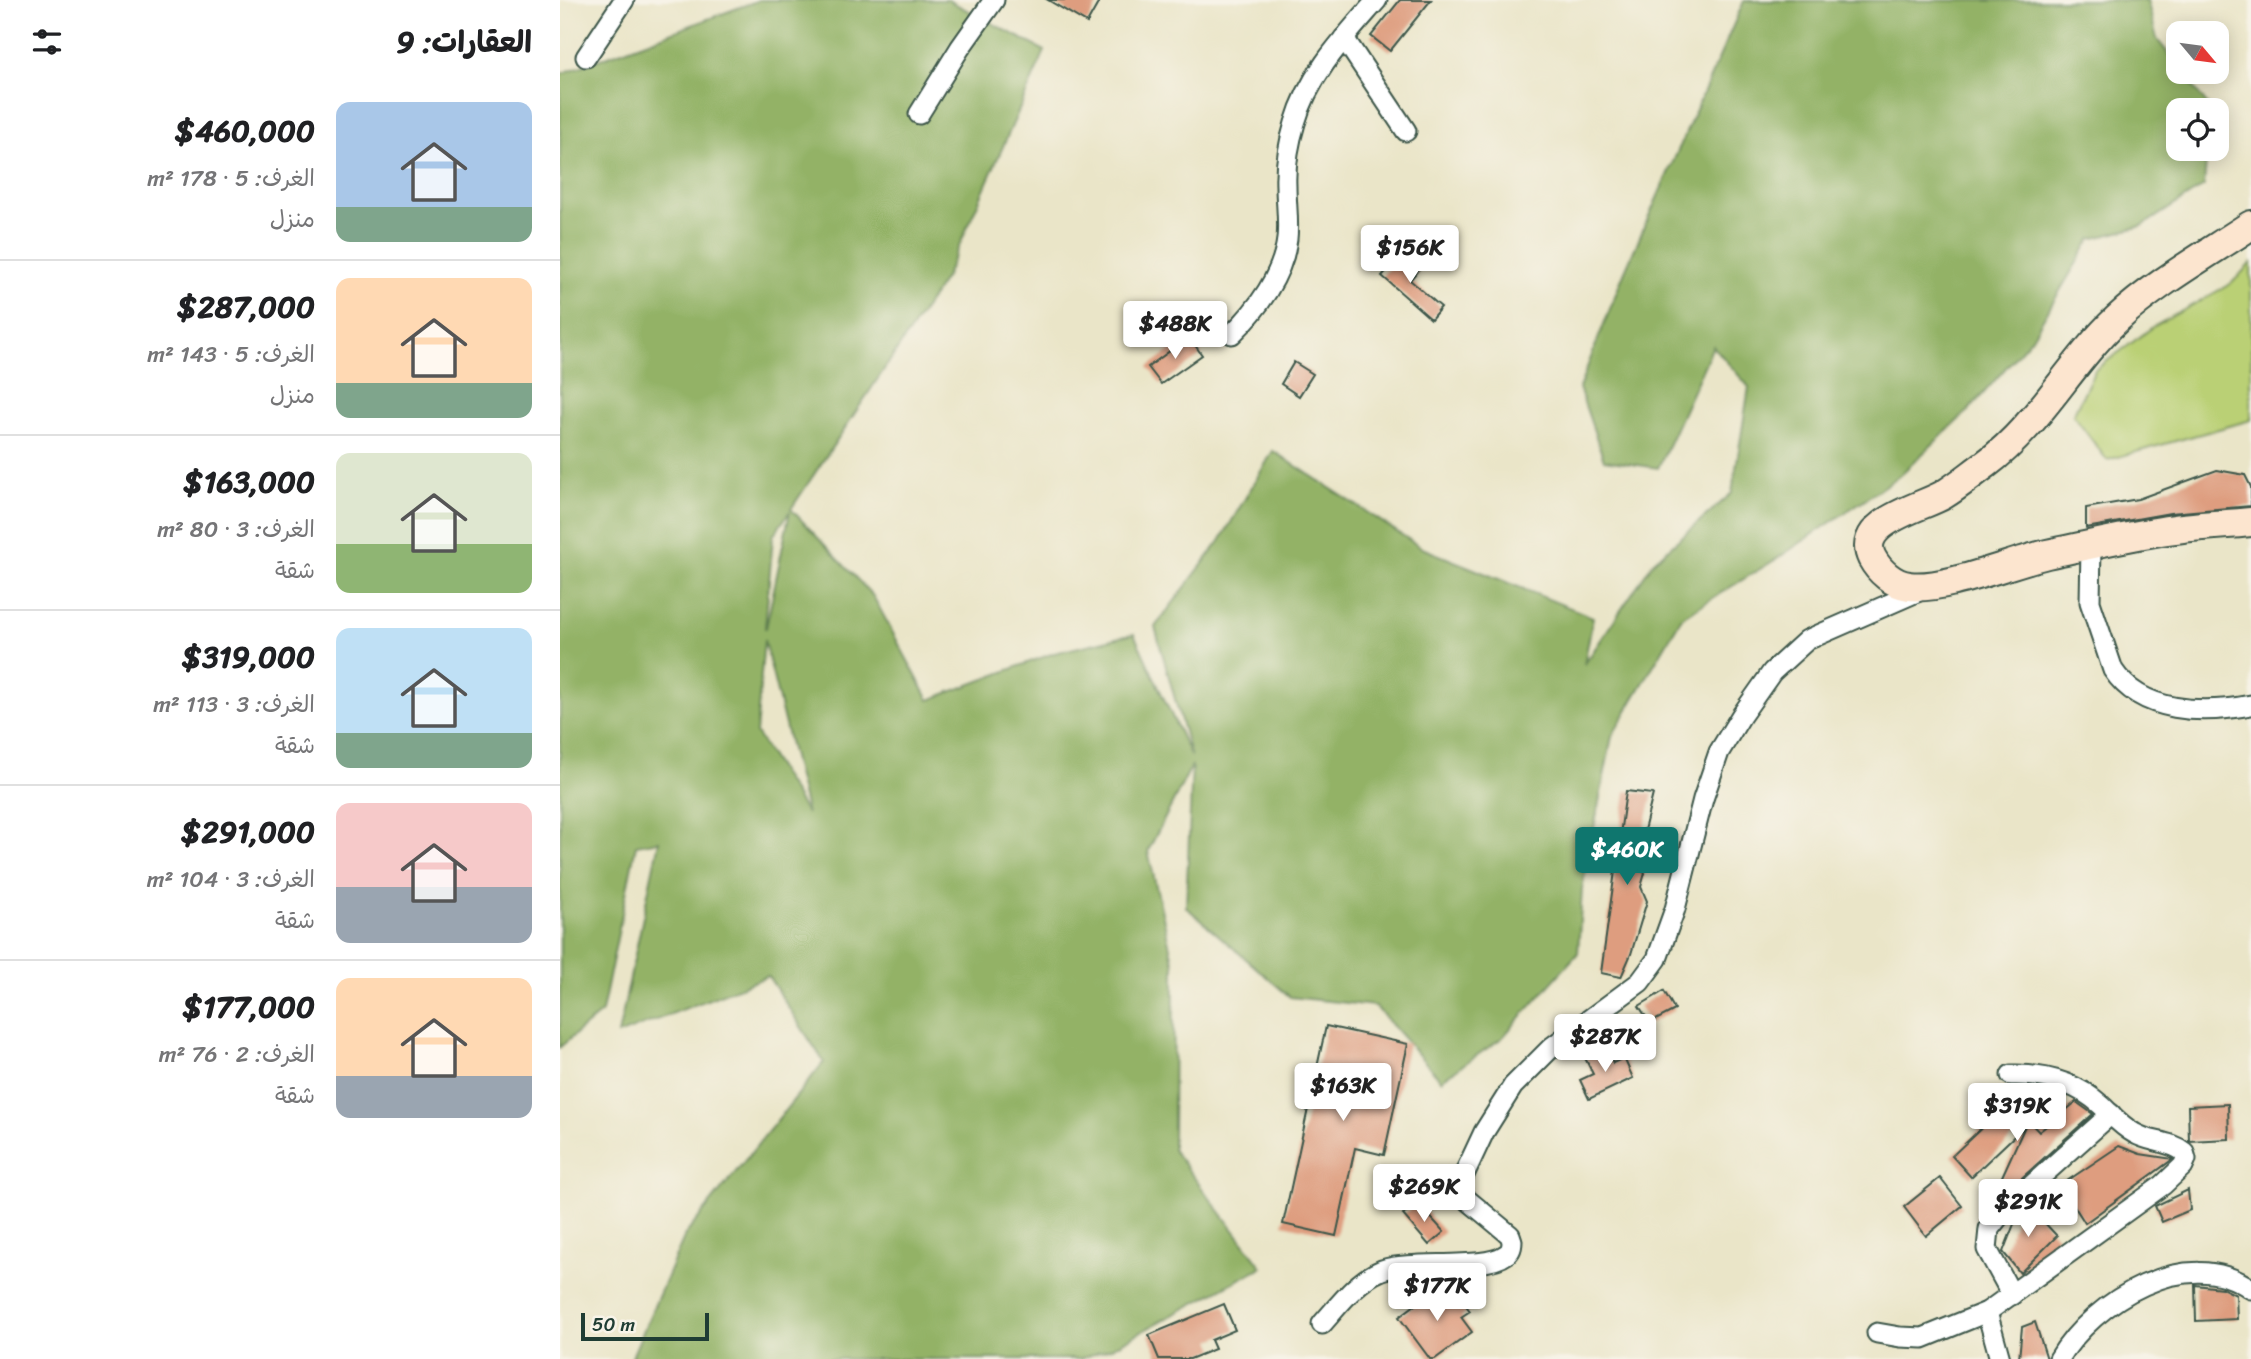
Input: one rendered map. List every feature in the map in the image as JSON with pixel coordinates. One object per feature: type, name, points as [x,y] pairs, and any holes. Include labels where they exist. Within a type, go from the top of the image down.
[{"type":"main road","points":[[2251,225],[2118,318],[2084,353],[2034,416],[1997,456],[1942,496],[1889,520],[1874,532],[1870,542],[1870,554],[1879,569],[1893,580],[1907,586],[1934,585],[2047,554],[2161,531],[2251,522]]},
{"type":"street","points":[[586,57],[624,0]]},
{"type":"street","points":[[919,114],[994,0]]},
{"type":"street","points":[[1232,334],[1251,316],[1278,268],[1286,242],[1288,155],[1304,96],[1314,77],[1377,0]]},
{"type":"street","points":[[1344,38],[1406,131]]},
{"type":"street","points":[[2091,546],[2090,602],[2113,670],[2119,678],[2140,695],[2184,709],[2203,711],[2251,705]]},
{"type":"street","points":[[1322,1324],[1368,1277],[1381,1271],[1398,1266],[1486,1261],[1508,1253],[1512,1248],[1510,1234],[1464,1197],[1462,1179],[1484,1132],[1513,1086],[1552,1047],[1640,982],[1657,959],[1675,909],[1703,799],[1719,752],[1741,716],[1772,672],[1807,640],[1934,585]]},
{"type":"street","points":[[1877,1333],[1923,1338],[1987,1312],[2125,1214],[2183,1167],[2186,1159],[2180,1148],[2133,1133],[2083,1092],[2066,1083],[2034,1074],[2011,1074]]},
{"type":"street","points":[[2012,1295],[1987,1249],[1989,1229],[2004,1210],[2111,1114]]},
{"type":"street","points":[[2059,1359],[2086,1322],[2129,1294],[2164,1278],[2198,1270],[2238,1280],[2251,1289]]},
{"type":"street","points":[[1987,1312],[2000,1359]]},
{"type":"green space","points":[[759,0],[948,0],[1045,51],[945,278],[791,509],[873,596],[929,700],[1054,653],[1134,634],[1191,757],[1155,627],[1220,541],[1273,451],[1422,548],[1593,617],[1584,665],[1654,561],[1732,493],[1749,387],[1713,346],[1658,468],[1604,460],[1579,388],[1624,273],[1744,1],[2147,0],[2157,39],[2166,50],[2166,84],[2191,84],[2202,98],[2166,98],[2166,161],[2206,161],[2204,186],[2142,226],[2091,239],[2031,339],[1969,410],[1899,476],[1778,558],[1682,617],[1612,736],[1582,889],[1578,953],[1502,1038],[1441,1080],[1375,1006],[1290,997],[1186,907],[1192,765],[1148,851],[1174,965],[1173,1150],[1262,1267],[1111,1348],[1080,1359],[631,1359],[685,1235],[824,1062],[768,976],[618,1035],[659,841],[636,845],[602,1012],[560,1047],[560,74]],"holes":[[[790,511],[766,628],[773,536]],[[764,640],[807,814],[756,733]]]},
{"type":"green space","points":[[2251,263],[2251,420],[2107,460],[2073,415],[2095,370],[2153,327],[2232,283]]},
{"type":"building","points":[[1048,0],[1100,0],[1087,23]]},
{"type":"building","points":[[1400,0],[1431,0],[1390,51],[1371,36]]},
{"type":"building","points":[[1402,253],[1420,268],[1410,280],[1441,307],[1431,319],[1382,276]]},
{"type":"building","points":[[1189,337],[1202,355],[1161,384],[1148,367]]},
{"type":"building","points":[[1294,362],[1313,374],[1299,396],[1281,384]]},
{"type":"building","points":[[2217,470],[2245,475],[2251,487],[2251,506],[2170,513],[2086,528],[2086,508],[2138,499]]},
{"type":"building","points":[[1626,791],[1653,794],[1635,867],[1645,873],[1641,887],[1647,901],[1621,977],[1601,973]]},
{"type":"building","points":[[1664,991],[1675,1010],[1650,1023],[1639,1006]]},
{"type":"building","points":[[1326,1026],[1408,1044],[1384,1155],[1355,1148],[1336,1236],[1283,1224]]},
{"type":"building","points":[[1606,1048],[1613,1063],[1624,1058],[1633,1078],[1589,1099],[1580,1080],[1593,1074],[1585,1058]]},
{"type":"building","points":[[2010,1101],[2039,1132],[2076,1102],[2093,1114],[1985,1214],[2025,1126],[1971,1177],[1952,1156]]},
{"type":"building","points":[[2228,1104],[2229,1139],[2189,1141],[2188,1106]]},
{"type":"building","points":[[2119,1146],[2140,1154],[2173,1159],[2085,1223],[2061,1185]]},
{"type":"building","points":[[1940,1178],[1962,1206],[1926,1236],[1904,1207]]},
{"type":"building","points":[[2188,1190],[2190,1210],[2162,1222],[2155,1206]]},
{"type":"building","points":[[1418,1203],[1444,1232],[1429,1245],[1403,1215]]},
{"type":"building","points":[[2028,1205],[2057,1236],[2020,1273],[2003,1252],[2018,1214]]},
{"type":"building","points":[[2195,1285],[2222,1288],[2236,1295],[2237,1319],[2196,1321]]},
{"type":"building","points":[[1439,1287],[1449,1301],[1458,1295],[1470,1311],[1461,1317],[1472,1332],[1435,1359],[1430,1359],[1399,1317]]},
{"type":"building","points":[[1224,1304],[1235,1330],[1211,1340],[1215,1349],[1190,1359],[1159,1359],[1149,1335]]},
{"type":"building","points":[[2035,1322],[2047,1359],[2019,1359],[2022,1327]]}]
